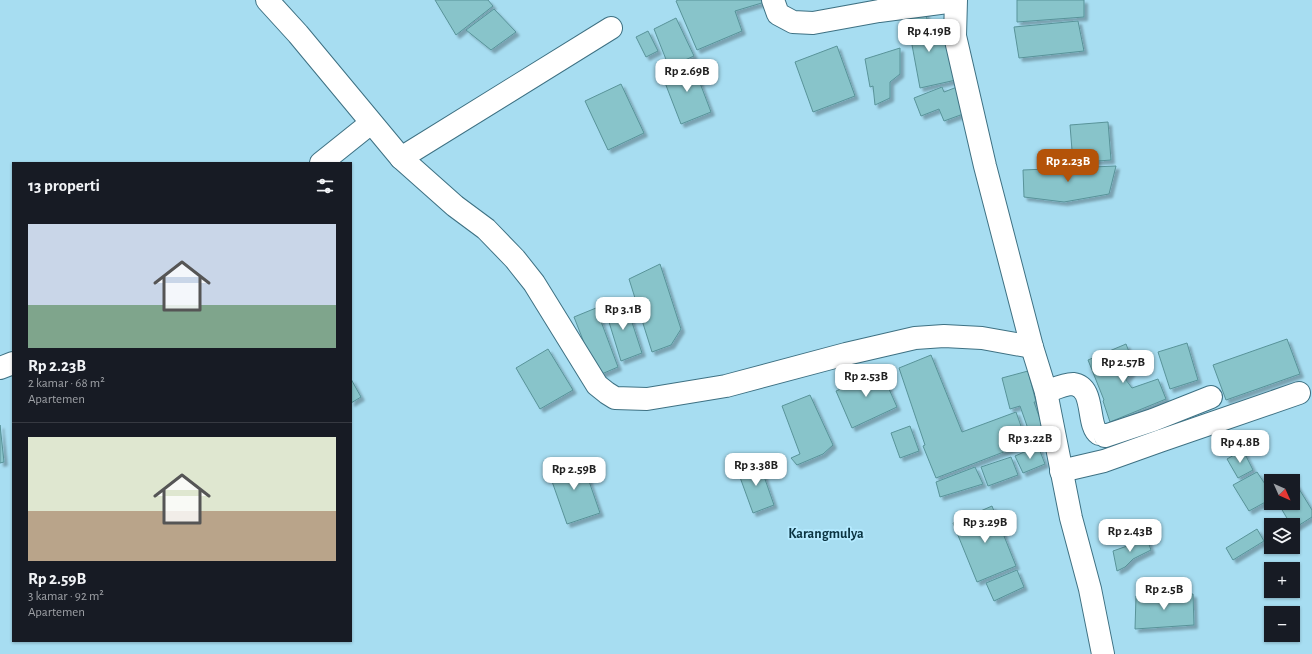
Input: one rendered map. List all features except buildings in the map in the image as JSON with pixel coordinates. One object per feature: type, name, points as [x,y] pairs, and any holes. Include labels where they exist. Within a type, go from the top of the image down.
[{"type":"street","points":[[267,0],[298,34],[401,158],[455,206],[486,229],[515,259],[534,283],[597,385],[615,398],[647,399],[726,386],[846,354],[915,338],[944,336],[974,338],[1032,347]]},
{"type":"street","points":[[773,0],[778,14],[794,22],[812,23],[956,0],[957,42],[984,166],[1032,347],[1046,392],[1071,518],[1090,589],[1103,654]]},
{"type":"street","points":[[401,158],[611,28]]},
{"type":"street","points":[[322,162],[371,123]]},
{"type":"street","points":[[0,368],[12,363]]},
{"type":"street","points":[[1046,392],[1072,384],[1082,388],[1087,395],[1095,429],[1099,434],[1105,436],[1153,420],[1212,397]]},
{"type":"street","points":[[1061,471],[1104,461],[1160,440],[1299,393]]},
{"type":"street","points":[[1153,420],[1160,440]]},
{"type":"district","name":"Karangmulya","points":[[826,533]]}]
